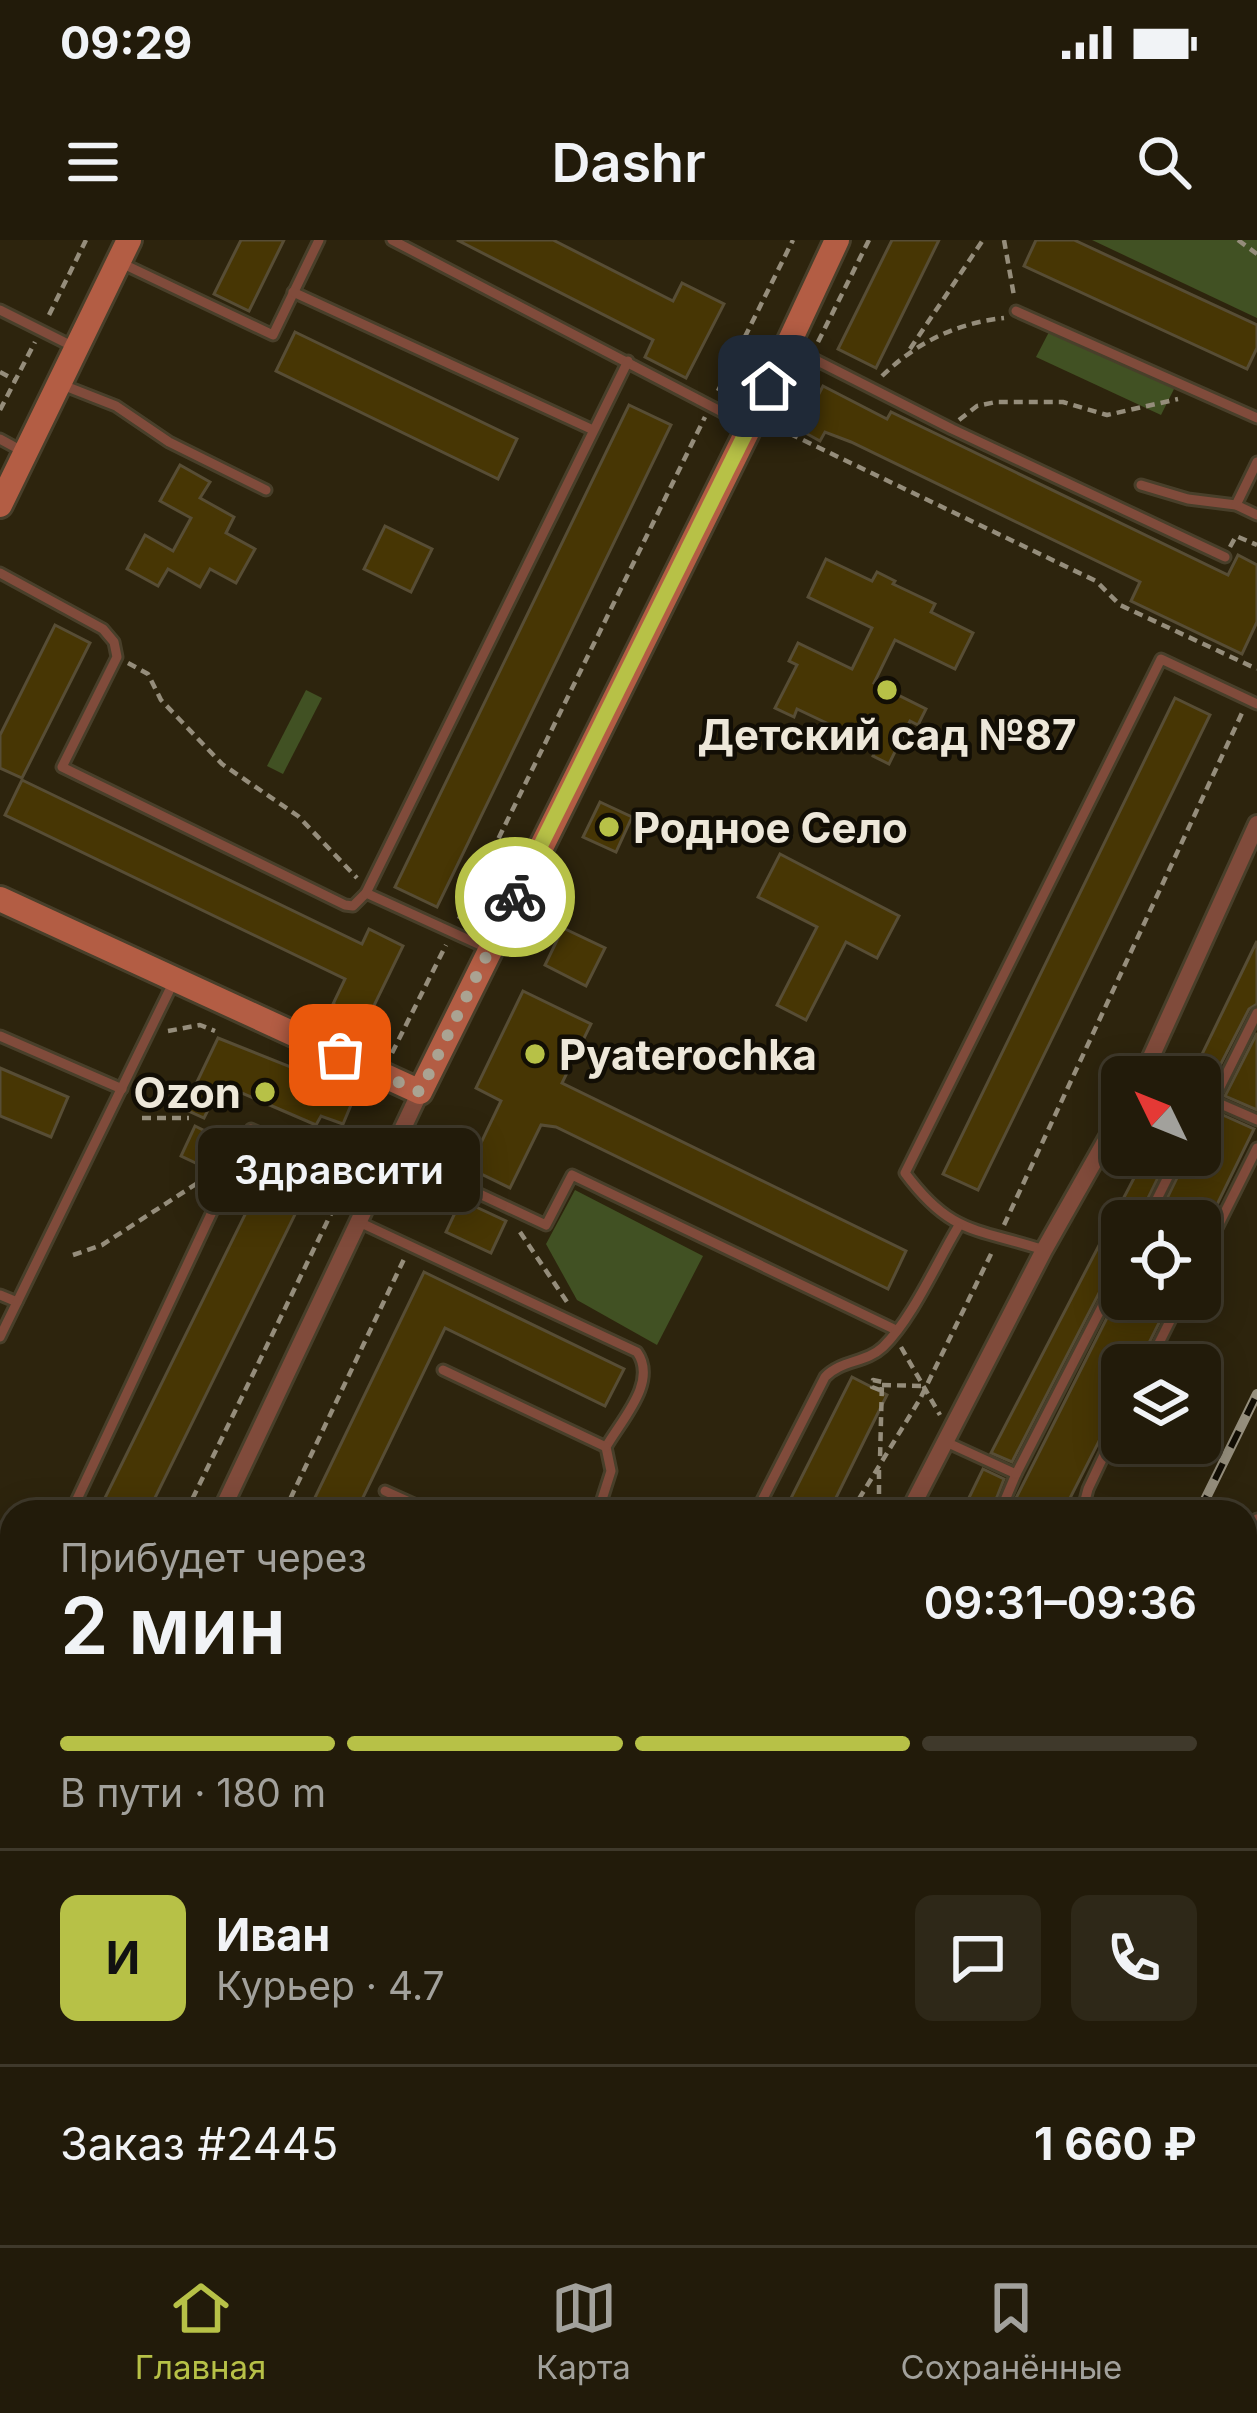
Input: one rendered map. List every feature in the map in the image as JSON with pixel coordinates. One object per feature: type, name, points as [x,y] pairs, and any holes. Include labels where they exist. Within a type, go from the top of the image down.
[{"type":"street","points":[[227,1500],[489,949],[750,426],[800,352],[837,240]]},
{"type":"street","points":[[0,505],[124,251]]},
{"type":"street","points":[[1155,1056],[1257,824]]},
{"type":"street","points":[[0,899],[420,1092]]},
{"type":"street","points":[[915,1500],[1101,1149]]},
{"type":"lane","points":[[124,251],[273,335],[319,240]]},
{"type":"lane","points":[[392,240],[750,426]]},
{"type":"lane","points":[[293,292],[591,429]]},
{"type":"lane","points":[[0,310],[77,349]]},
{"type":"lane","points":[[1016,311],[1257,418]]},
{"type":"lane","points":[[800,352],[1225,557]]},
{"type":"lane","points":[[0,573],[103,629],[114,642],[117,657],[62,767],[353,907],[365,893],[628,361]]},
{"type":"lane","points":[[60,384],[116,406],[169,442],[266,490]]},
{"type":"lane","points":[[0,439],[26,453]]},
{"type":"lane","points":[[1236,505],[1257,462]]},
{"type":"lane","points":[[1141,485],[1188,499],[1236,505],[1257,515]]},
{"type":"lane","points":[[1044,1250],[958,1226],[927,1202],[905,1173],[1161,658],[1252,701]]},
{"type":"lane","points":[[365,893],[489,949]]},
{"type":"lane","points":[[0,1337],[175,980]]},
{"type":"lane","points":[[1221,1085],[1257,1012]]},
{"type":"lane","points":[[0,1036],[122,1089]]},
{"type":"lane","points":[[1221,1103],[1257,1120]]},
{"type":"lane","points":[[76,1500],[251,1129],[376,1186]]},
{"type":"lane","points":[[1221,1220],[1257,1148]]},
{"type":"lane","points":[[392,1153],[546,1225],[572,1175],[896,1330]]},
{"type":"lane","points":[[359,1222],[637,1352],[645,1364],[646,1378],[606,1447],[611,1471],[604,1500]]},
{"type":"lane","points":[[762,1500],[825,1377],[835,1366],[880,1350],[958,1226]]},
{"type":"lane","points":[[0,1295],[17,1302]]},
{"type":"lane","points":[[1005,1500],[1101,1309]]},
{"type":"lane","points":[[443,1370],[606,1447]]},
{"type":"lane","points":[[949,1436],[1016,1474]]},
{"type":"lane","points":[[1085,1500],[1101,1461]]},
{"type":"lane","points":[[385,1491],[405,1500]]},
{"type":"path","points":[[382,1074],[793,240]]},
{"type":"path","points":[[800,352],[869,240]]},
{"type":"path","points":[[908,354],[983,240]]},
{"type":"path","points":[[871,390],[908,354],[951,329],[1016,311],[1004,240]]},
{"type":"path","points":[[1238,240],[1257,254]]},
{"type":"path","points":[[0,372],[15,380]]},
{"type":"path","points":[[952,429],[965,412],[996,402],[1063,402],[1107,415],[1200,393]]},
{"type":"path","points":[[776,427],[1096,581],[1120,605],[1257,669]]},
{"type":"path","points":[[1236,536],[1257,545]]},
{"type":"path","points":[[117,657],[148,674],[161,700],[222,764],[323,839],[365,893]]},
{"type":"path","points":[[858,1500],[923,1389],[1000,1236],[1252,701]]},
{"type":"path","points":[[147,1036],[200,1025],[214,1031]]},
{"type":"path","points":[[142,1118],[189,1118]]},
{"type":"path","points":[[74,1255],[102,1245],[237,1160]]},
{"type":"path","points":[[192,1500],[350,1174]]},
{"type":"path","points":[[498,1203],[584,1326]]},
{"type":"path","points":[[290,1500],[410,1245]]},
{"type":"path","points":[[896,1330],[902,1352],[949,1436]]},
{"type":"path","points":[[879,1500],[881,1388],[923,1389]]},
{"type":"green space","points":[[1092,240],[1257,240],[1257,318]]},
{"type":"green space","points":[[1050,330],[1175,387],[1161,415],[1036,357]]},
{"type":"green space","points":[[306,690],[322,698],[283,774],[267,766]]},
{"type":"green space","points":[[575,1190],[703,1256],[657,1345],[577,1300],[546,1244]]},
{"type":"building","points":[[241,240],[284,240],[249,311],[214,294]]},
{"type":"building","points":[[457,240],[553,240],[673,301],[682,283],[724,304],[686,378],[645,357],[653,340]]},
{"type":"building","points":[[892,240],[939,240],[876,368],[838,349]]},
{"type":"building","points":[[1036,240],[1074,240],[1257,325],[1257,348],[1247,369],[1024,266]]},
{"type":"building","points":[[295,332],[517,439],[498,479],[276,371]]},
{"type":"building","points":[[823,386],[887,419],[891,412],[1228,575],[1238,555],[1257,565],[1257,622],[1242,654],[1131,601],[1140,582],[851,442],[825,432],[820,441],[800,430]]},
{"type":"building","points":[[629,405],[671,425],[437,907],[395,887]]},
{"type":"building","points":[[180,465],[210,482],[200,498],[234,517],[226,533],[255,549],[236,583],[210,569],[200,587],[168,569],[158,586],[127,569],[145,535],[173,551],[191,518],[160,501]]},
{"type":"building","points":[[385,526],[432,549],[411,592],[364,569]]},
{"type":"building","points":[[826,559],[872,581],[877,572],[895,581],[893,584],[935,604],[931,612],[973,633],[955,669],[895,640],[874,683],[926,709],[918,725],[910,721],[889,764],[873,756],[877,747],[797,709],[794,717],[775,708],[797,665],[789,661],[798,643],[852,669],[872,628],[808,597]]},
{"type":"building","points":[[55,625],[90,643],[22,778],[0,768],[0,735]]},
{"type":"building","points":[[1175,698],[1210,715],[978,1190],[943,1174]]},
{"type":"building","points":[[22,780],[362,944],[369,929],[403,946],[367,1020],[333,1004],[345,979],[5,815]]},
{"type":"building","points":[[600,802],[632,817],[616,852],[583,837]]},
{"type":"building","points":[[780,854],[899,916],[877,958],[846,942],[806,1020],[777,1005],[817,927],[758,897]]},
{"type":"building","points":[[563,928],[605,948],[586,986],[545,965]]},
{"type":"building","points":[[1257,941],[1257,1004],[1249,1009],[1221,1064],[1221,1056],[1201,1056]]},
{"type":"building","points":[[523,991],[591,1024],[562,1083],[906,1251],[888,1289],[556,1127],[541,1125],[510,1188],[469,1168],[501,1101],[476,1088]]},
{"type":"building","points":[[1257,1033],[1257,1110],[1225,1096]]},
{"type":"building","points":[[218,1038],[356,1093],[343,1124],[321,1116],[316,1125],[221,1084],[204,1118],[184,1109]]},
{"type":"building","points":[[0,1068],[68,1097],[51,1137],[0,1116]]},
{"type":"building","points":[[1221,1114],[1254,1129],[1219,1200],[1166,1200],[1178,1176],[1221,1176]]},
{"type":"building","points":[[195,1126],[215,1136],[200,1165],[181,1156]]},
{"type":"building","points":[[276,1152],[316,1172],[154,1500],[104,1500]]},
{"type":"building","points":[[1135,1176],[1159,1176],[1147,1200],[1123,1200]]},
{"type":"building","points":[[461,1200],[506,1221],[491,1253],[446,1232]]},
{"type":"building","points":[[1101,1242],[1101,1289],[1012,1462],[991,1453]]},
{"type":"building","points":[[424,1272],[624,1369],[605,1406],[445,1328],[362,1500],[314,1500]]},
{"type":"building","points":[[1106,1320],[1160,1320],[1148,1344],[1101,1344],[1101,1437],[1069,1500],[1015,1500]]},
{"type":"building","points":[[852,1377],[887,1395],[835,1500],[790,1500]]},
{"type":"building","points":[[983,1469],[1004,1479],[995,1500],[968,1500]]},
{"type":"railway","points":[[1205,1500],[1257,1394]]},
{"type":"way so far","points":[[340,1055],[420,1092],[515,897]]},
{"type":"place","name":"Детский сад №87","points":[[887,690]]},
{"type":"place","name":"Родное Село","points":[[609,827]]},
{"type":"place","name":"Pyaterochka","points":[[535,1054]]},
{"type":"place","name":"Здравсити","points":[[340,1055]]},
{"type":"place","name":"Ozon","points":[[265,1092]]},
{"type":"route","points":[[515,897],[769,386]]}]
